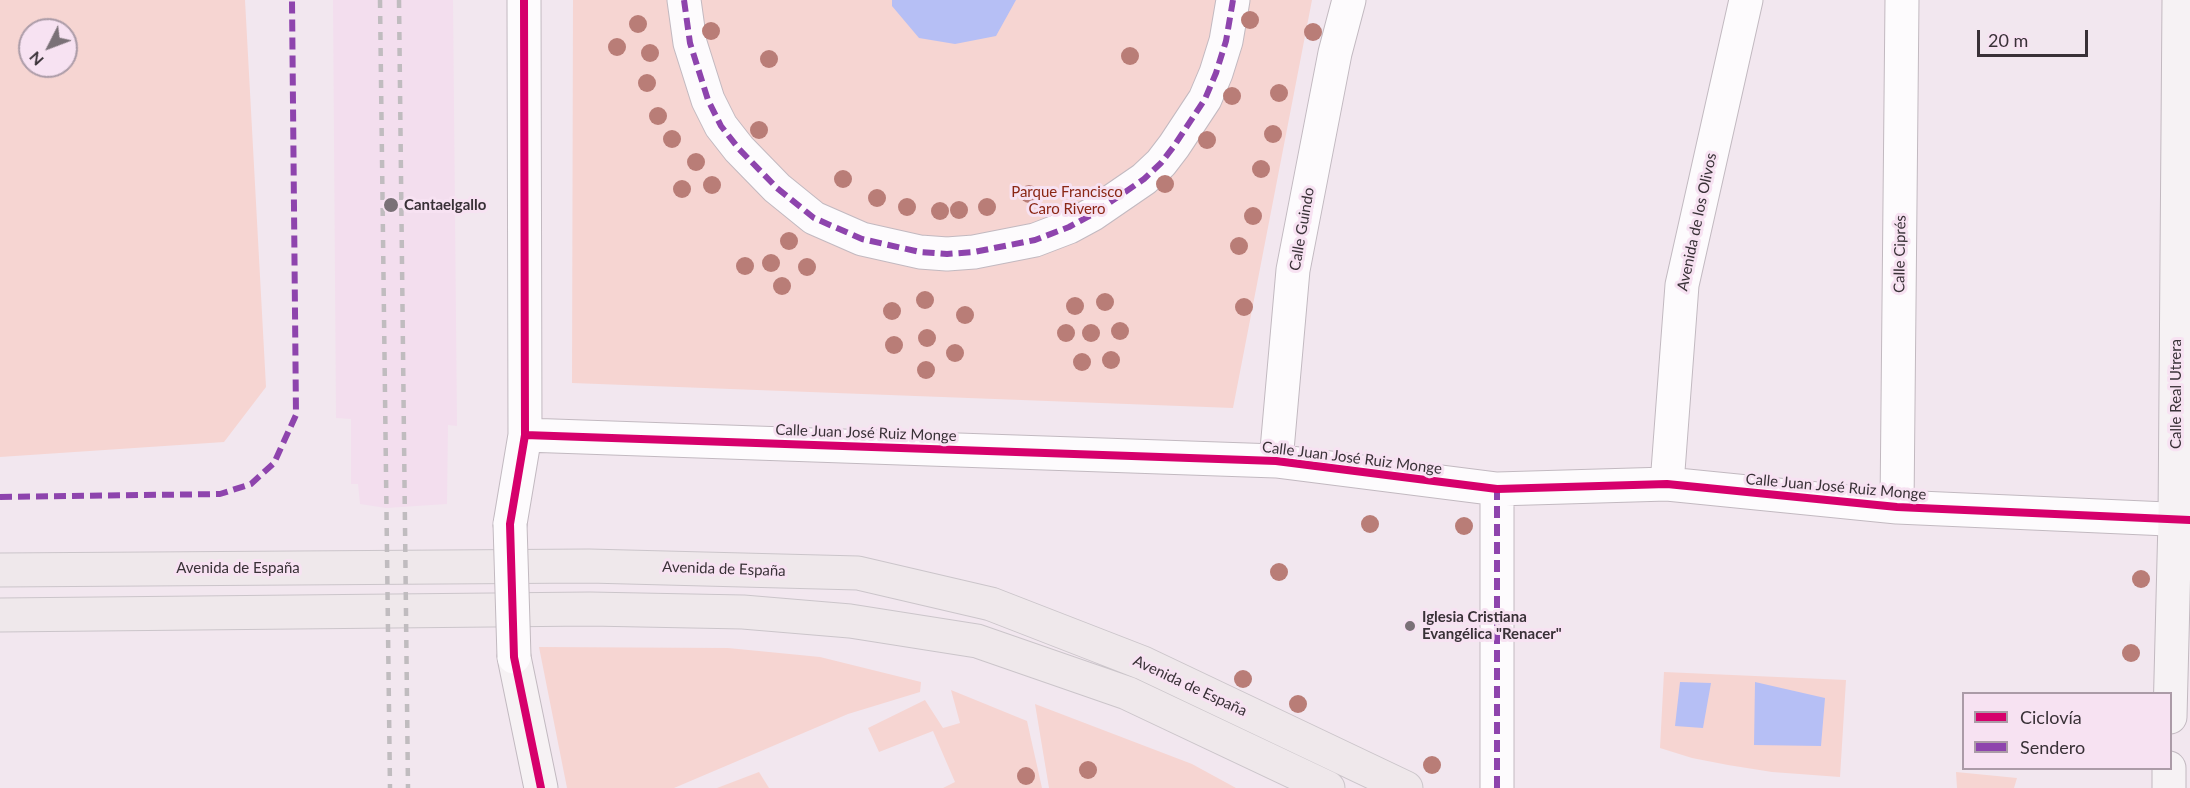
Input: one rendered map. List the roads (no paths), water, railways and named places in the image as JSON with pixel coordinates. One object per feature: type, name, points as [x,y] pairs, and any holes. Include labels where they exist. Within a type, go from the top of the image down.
[{"type":"main road","name":"Avenida de España","points":[[0,570],[589,566],[858,573],[991,604],[1143,663],[1406,788]]},
{"type":"main road","points":[[0,615],[590,609],[743,612],[850,621],[978,641],[1127,693],[1328,788]]},
{"type":"street","points":[[524,0],[525,435],[510,524],[514,657],[541,788]]},
{"type":"street","points":[[684,0],[690,43],[708,100],[721,126],[739,149],[769,180],[814,218],[837,229],[862,239],[901,248],[947,254],[974,252],[1035,240],[1069,227],[1094,214],[1144,179],[1174,146],[1205,99],[1226,41],[1233,0]]},
{"type":"street","name":"Calle Guindo","points":[[1276,461],[1293,270],[1335,53],[1349,0]]},
{"type":"street","name":"Avenida de los Olivos","points":[[1667,484],[1682,285],[1746,0]]},
{"type":"street","name":"Calle Ciprés","points":[[1897,507],[1902,0]]},
{"type":"street","name":"Calle Real Utrera","points":[[2172,692],[2182,520],[2179,0]]},
{"type":"street","name":"Calle Juan José Ruiz Monge","points":[[525,435],[1276,461],[1497,489],[1667,484],[1897,507],[2182,520]]},
{"type":"street","points":[[1497,489],[1497,788]]},
{"type":"street","points":[[2169,770],[2169,788]]},
{"type":"water","points":[[892,0],[1016,0],[996,36],[955,44],[919,38],[892,6]]},
{"type":"water","points":[[1680,682],[1711,683],[1703,728],[1675,726]]},
{"type":"water","points":[[1755,682],[1825,698],[1821,746],[1754,745]]},
{"type":"railway","points":[[380,0],[390,788]]},
{"type":"railway","points":[[399,0],[408,788]]},
{"type":"place","name":"Cantaelgallo","points":[[391,205]]},
{"type":"place","name":"Iglesia Cristiana Evangélica \"Renacer\"","points":[[1410,626]]},
{"type":"park label","name":"Parque Francisco Caro Rivero","points":[[1067,200]]}]
